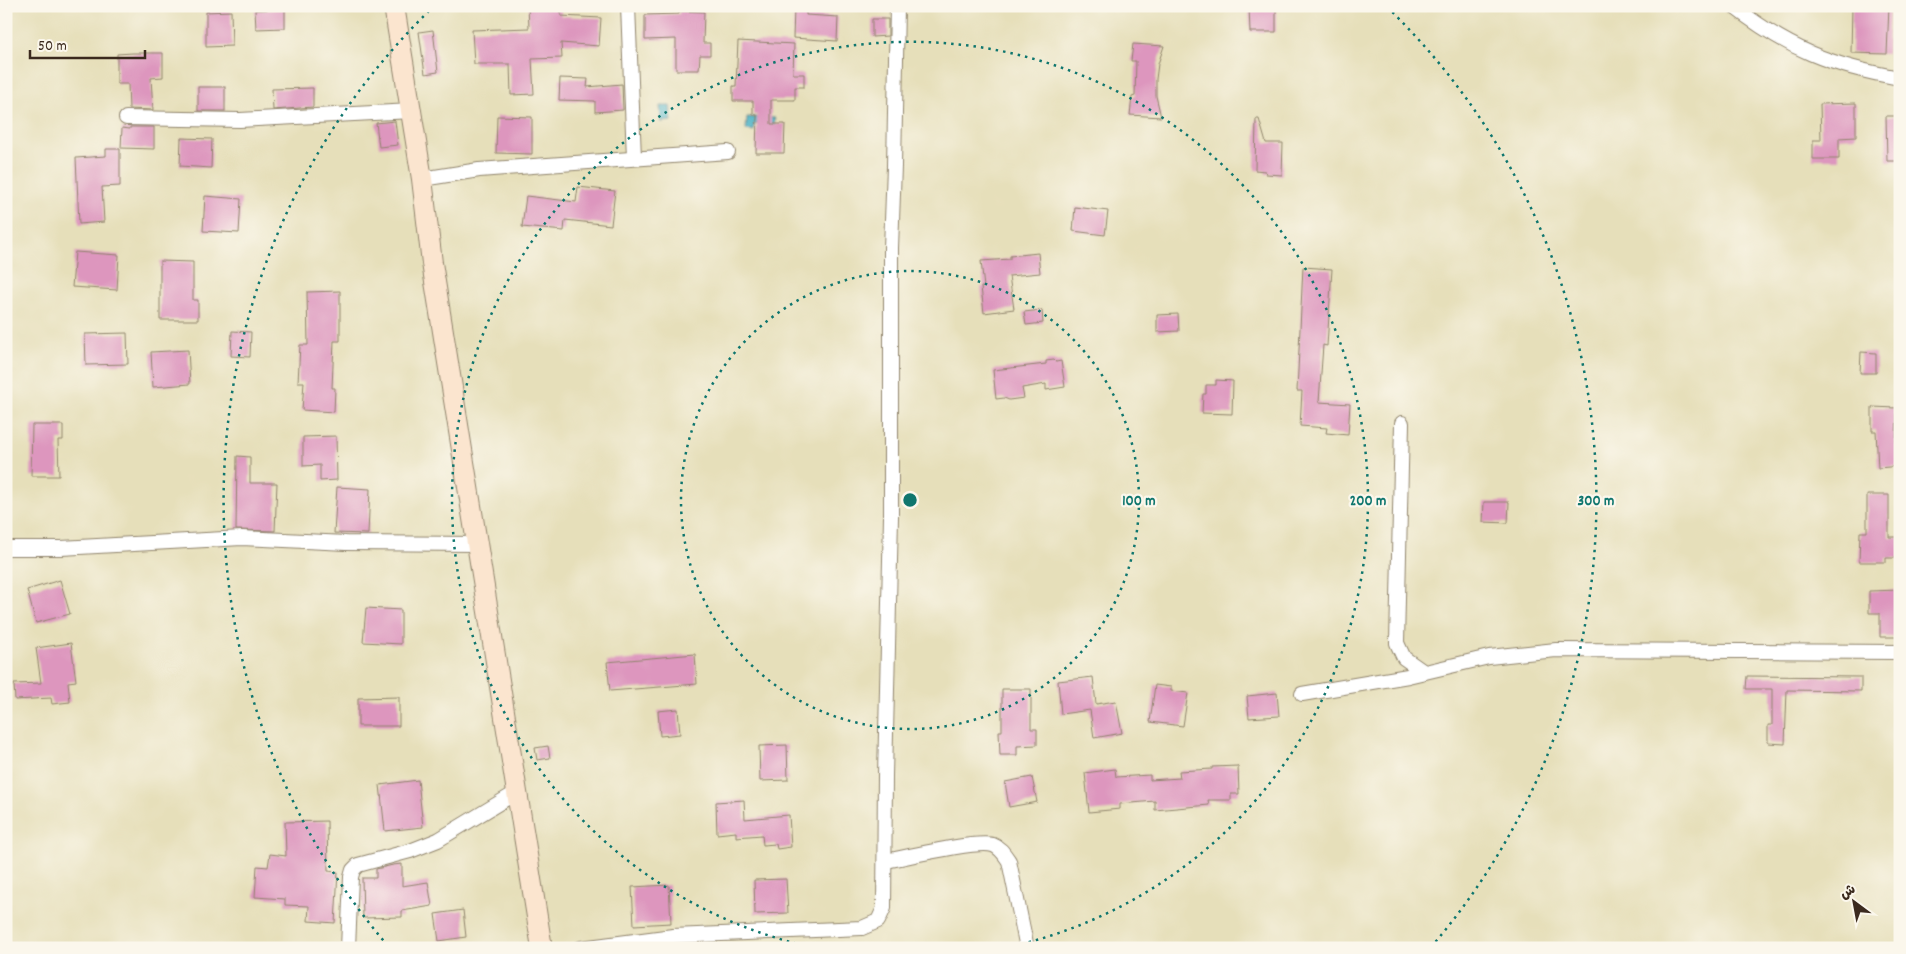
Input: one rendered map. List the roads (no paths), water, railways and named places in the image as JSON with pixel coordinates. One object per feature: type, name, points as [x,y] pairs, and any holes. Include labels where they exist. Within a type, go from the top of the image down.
[{"type":"street","points":[[394,6],[412,111],[432,262],[542,948]]},
{"type":"street","points":[[628,6],[634,158]]},
{"type":"street","points":[[581,948],[641,939],[681,936],[862,928],[878,921],[884,908],[891,517],[890,248],[895,138],[897,6]]},
{"type":"street","points":[[1733,6],[1774,36],[1812,56],[1836,64],[1900,78]]},
{"type":"street","points":[[126,118],[240,120],[412,111]]},
{"type":"street","points":[[422,179],[478,170],[728,152]]},
{"type":"street","points":[[1402,422],[1396,643],[1404,658],[1424,672]]},
{"type":"street","points":[[6,548],[61,548],[242,538],[346,543],[478,544]]},
{"type":"street","points":[[1302,694],[1361,685],[1489,656],[1556,650],[1900,652]]},
{"type":"street","points":[[348,948],[351,877],[353,870],[358,865],[410,851],[438,840],[517,792]]},
{"type":"street","points":[[886,861],[968,846],[985,844],[994,846],[1002,851],[1008,861],[1027,948]]},
{"type":"water","points":[[660,106],[670,106],[672,121],[661,122]]},
{"type":"water","points":[[747,117],[775,118],[774,125],[754,124],[754,131],[746,130]]}]
